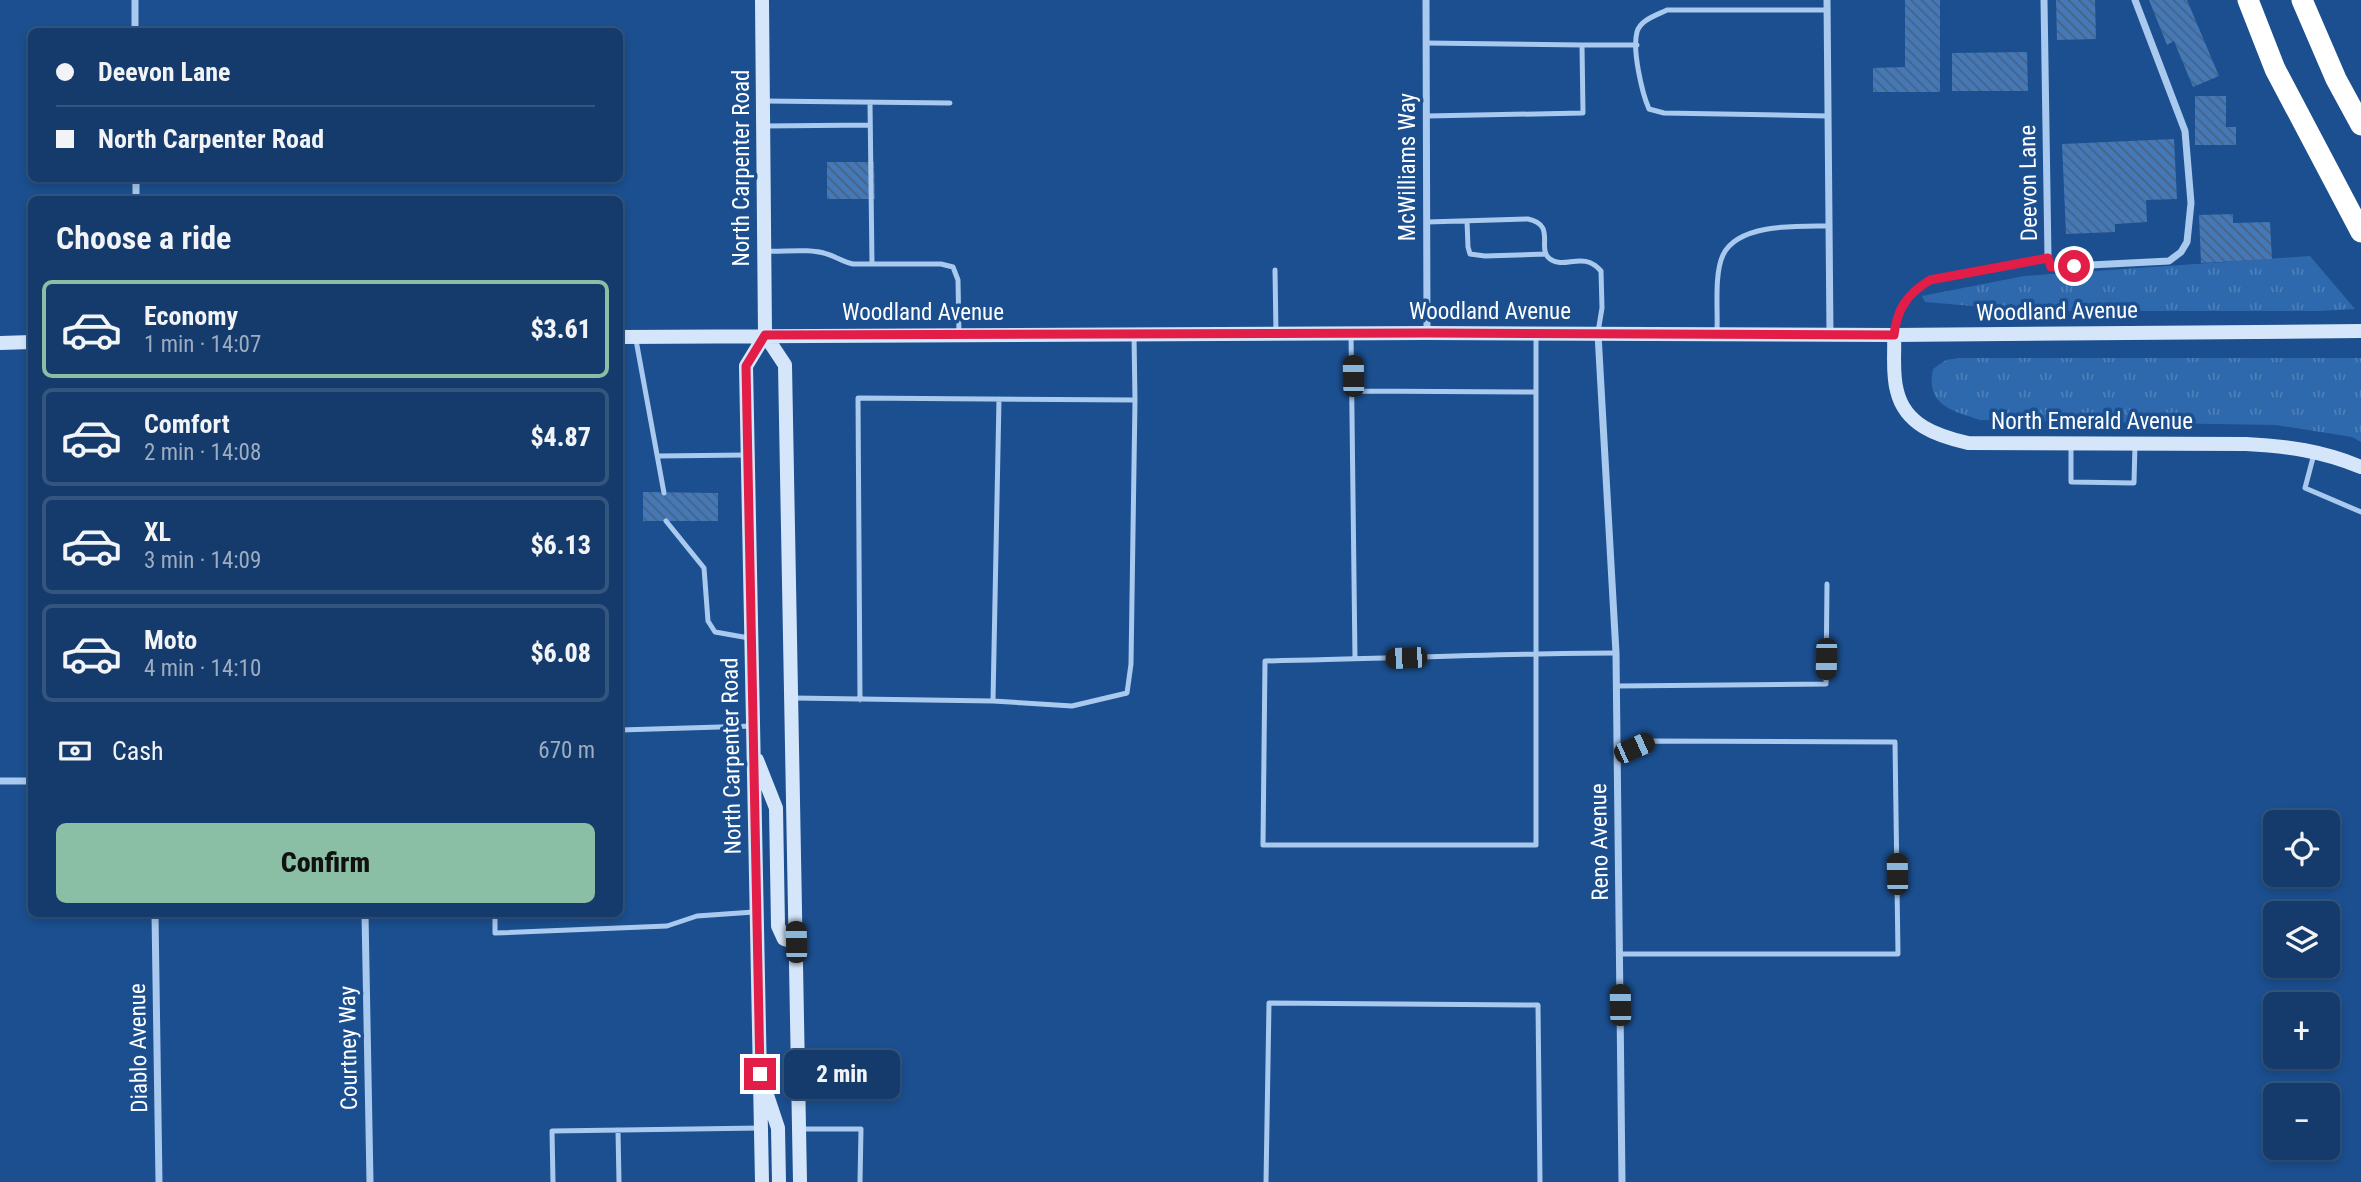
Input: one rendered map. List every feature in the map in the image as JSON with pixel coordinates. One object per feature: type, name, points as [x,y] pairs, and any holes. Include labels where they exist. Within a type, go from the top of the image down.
[{"type":"highway","points":[[2248,0],[2275,69],[2361,232]]},
{"type":"highway","points":[[2302,0],[2336,79],[2361,125]]},
{"type":"main road","name":"North Carpenter Road","points":[[762,0],[765,335],[746,366],[762,1182]]},
{"type":"main road","name":"Woodland Avenue","points":[[623,337],[1350,333],[1894,335],[2361,331]]},
{"type":"main road","points":[[765,335],[785,365],[800,1182]]},
{"type":"main road","name":"North Emerald Avenue","points":[[1894,335],[1896,389],[1903,407],[1929,432],[1968,443],[2246,444],[2315,451],[2361,467]]},
{"type":"main road","points":[[0,343],[28,342]]},
{"type":"main road","points":[[753,753],[776,808],[778,926],[784,939],[796,942]]},
{"type":"main road","points":[[760,1074],[778,1128],[779,1182]]},
{"type":"street","points":[[135,0],[135,28]]},
{"type":"street","name":"McWilliams Way","points":[[1426,0],[1427,333]]},
{"type":"street","points":[[1827,0],[1830,334]]},
{"type":"street","name":"Deevon Lane","points":[[1894,335],[1895,320],[1901,306],[1914,290],[1930,280],[2048,258],[2044,0]]},
{"type":"street","points":[[2048,258],[2051,267],[2169,261],[2181,252],[2187,242],[2191,203],[2185,131],[2135,0]]},
{"type":"street","name":"Reno Avenue","points":[[1598,334],[1617,686],[1622,1182]]},
{"type":"street","points":[[0,781],[28,780]]},
{"type":"street","name":"Diablo Avenue","points":[[155,917],[159,1182]]},
{"type":"street","name":"Courtney Way","points":[[365,917],[370,1182]]},
{"type":"lane","points":[[1828,10],[1667,9],[1644,21],[1637,32],[1642,93],[1649,109],[1664,113],[1828,116]]},
{"type":"lane","points":[[1426,43],[1637,45]]},
{"type":"lane","points":[[1427,116],[1583,113],[1582,45]]},
{"type":"lane","points":[[763,102],[950,103]]},
{"type":"lane","points":[[870,102],[873,264]]},
{"type":"lane","points":[[764,126],[870,125]]},
{"type":"lane","points":[[1467,220],[1470,254],[1546,254]]},
{"type":"lane","points":[[1427,222],[1536,221],[1543,228],[1546,254],[1550,259],[1586,260],[1601,271],[1602,308],[1598,334]]},
{"type":"lane","points":[[1717,334],[1720,267],[1724,253],[1737,240],[1758,231],[1784,227],[1829,226]]},
{"type":"lane","points":[[765,251],[814,252],[828,254],[839,261],[873,264],[941,264],[953,267],[957,280],[959,335]]},
{"type":"lane","points":[[1275,270],[1276,334]]},
{"type":"lane","points":[[1350,333],[1353,391],[1355,659]]},
{"type":"lane","points":[[1535,333],[1534,654],[1536,845],[1263,845],[1265,661],[1534,654],[1616,653]]},
{"type":"lane","points":[[790,698],[993,701],[1072,706],[1127,693],[1131,664],[1134,334]]},
{"type":"lane","points":[[635,337],[664,493]]},
{"type":"lane","points":[[1353,391],[1536,392]]},
{"type":"lane","points":[[860,700],[858,398],[1135,400]]},
{"type":"lane","points":[[993,701],[999,399]]},
{"type":"lane","points":[[2071,443],[2071,482],[2134,483],[2135,444]]},
{"type":"lane","points":[[2315,451],[2305,488],[2361,512]]},
{"type":"lane","points":[[658,456],[747,455]]},
{"type":"lane","points":[[666,521],[704,568],[708,621],[715,632],[751,639]]},
{"type":"lane","points":[[1617,686],[1826,684],[1827,584]]},
{"type":"lane","points":[[623,730],[753,726]]},
{"type":"lane","points":[[1617,748],[1634,748],[1649,741],[1895,742],[1898,954],[1620,954]]},
{"type":"lane","points":[[495,917],[495,933],[667,926],[697,916],[757,912]]},
{"type":"lane","points":[[1266,1182],[1269,1003],[1538,1005],[1540,1182]]},
{"type":"lane","points":[[553,1182],[552,1131],[761,1128]]},
{"type":"lane","points":[[799,1129],[861,1129],[860,1182]]},
{"type":"lane","points":[[618,1130],[619,1182]]},
{"type":"green space","points":[[2310,256],[2355,309],[2033,311],[1925,302],[1922,296],[2024,276]]},
{"type":"green space","points":[[2361,358],[2361,442],[2352,437],[2276,425],[1980,420],[1943,405],[1933,391],[1933,369],[1946,360]]},
{"type":"building","points":[[1905,0],[1940,0],[1940,92],[1873,92],[1873,68],[1905,67]]},
{"type":"building","points":[[2056,0],[2095,0],[2096,39],[2057,40]]},
{"type":"building","points":[[2149,0],[2187,0],[2219,76],[2193,87],[2174,41],[2167,45]]},
{"type":"building","points":[[2027,52],[2028,91],[1952,91],[1952,53]]},
{"type":"building","points":[[2195,96],[2226,96],[2226,127],[2236,127],[2236,145],[2195,145]]},
{"type":"building","points":[[2174,139],[2177,199],[2146,200],[2147,222],[2115,224],[2115,232],[2066,234],[2062,144]]},
{"type":"building","points":[[827,162],[874,162],[875,199],[827,199]]},
{"type":"building","points":[[2233,214],[2233,223],[2270,222],[2272,259],[2201,263],[2199,215]]},
{"type":"building","points":[[643,492],[718,493],[718,521],[643,521]]},
{"type":"route","points":[[760,1074],[746,366],[765,335],[1894,335],[1895,320],[1901,306],[1914,290],[1930,280],[2048,258],[2051,267],[2074,266]]}]
